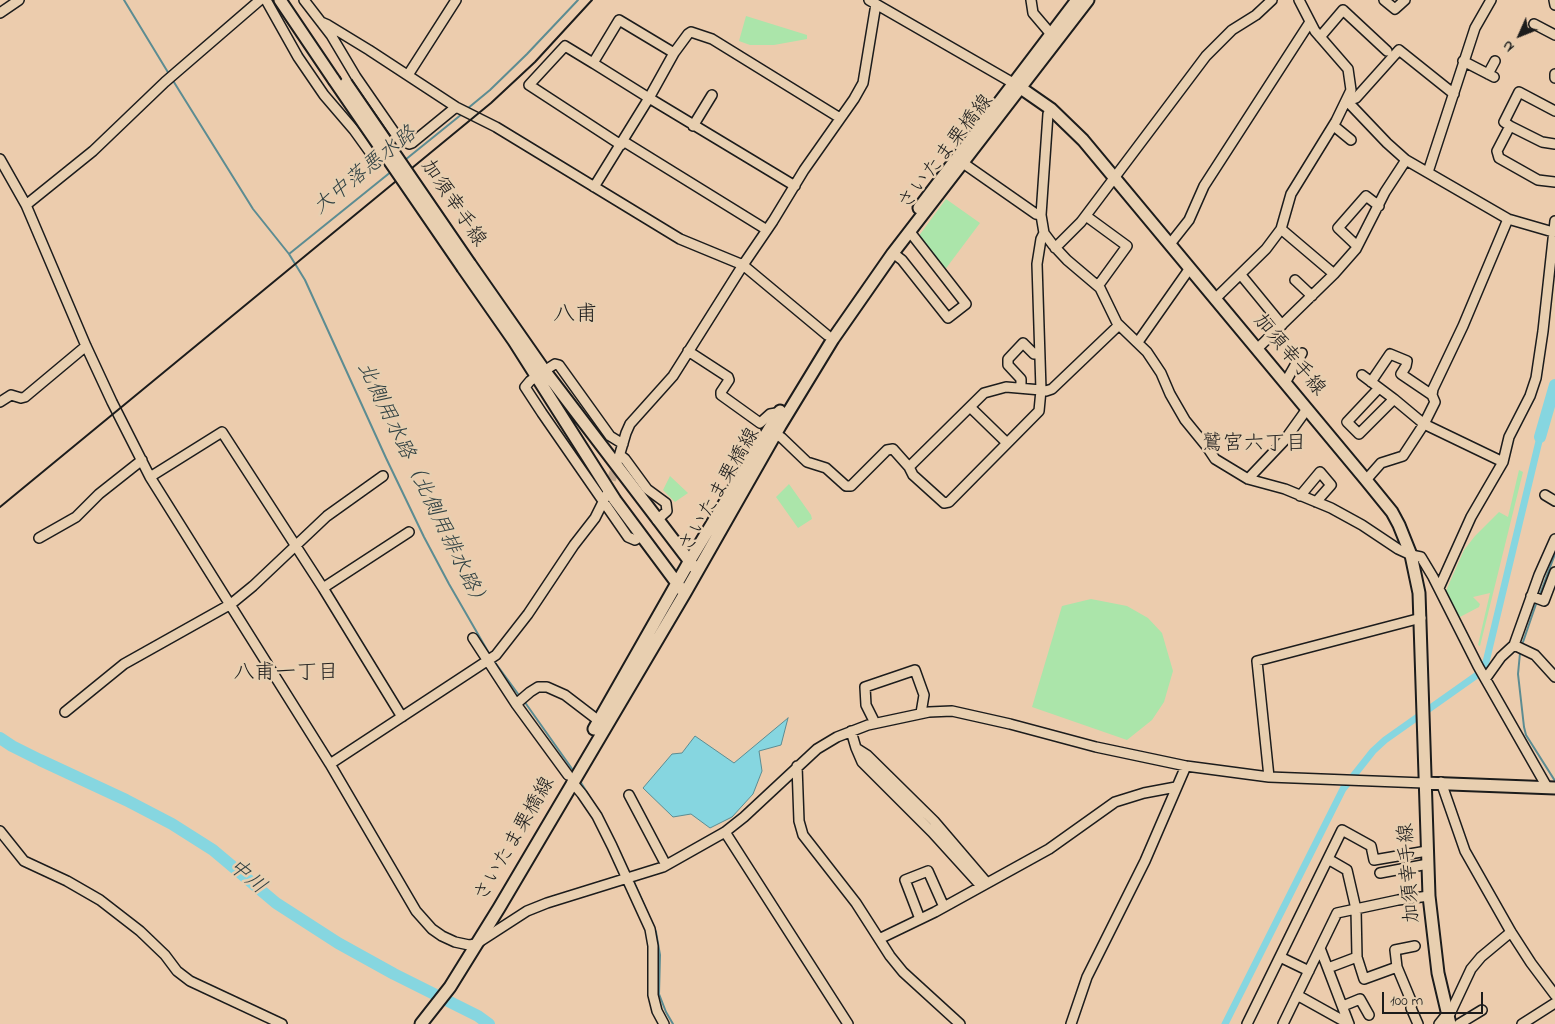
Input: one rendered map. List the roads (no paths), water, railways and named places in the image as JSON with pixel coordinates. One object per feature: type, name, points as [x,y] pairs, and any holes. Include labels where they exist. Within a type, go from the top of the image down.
[{"type":"main road","name":"加須幸手線","points":[[280,0],[338,78],[467,266],[533,355],[540,374]]},
{"type":"main road","name":"加須幸手線","points":[[289,0],[338,78]]},
{"type":"main road","name":"さいたま栗橋線","points":[[693,566],[776,434],[784,412],[833,339],[893,254],[963,163],[1017,86],[1050,33],[1076,0]]},
{"type":"main road","name":"さいたま栗橋線","points":[[412,1024],[424,1017],[473,944],[784,412],[827,335],[872,270],[1017,86],[1088,0]]},
{"type":"main road","name":"加須幸手線","points":[[1017,86],[1074,129],[1366,480],[1392,512],[1399,525],[1411,555],[1419,593],[1429,896],[1438,973],[1446,1020]]},
{"type":"main road","name":"加須幸手線","points":[[467,266],[514,341],[540,374]]},
{"type":"main road","points":[[540,374],[693,566]]},
{"type":"main road","points":[[540,374],[616,500],[681,589]]},
{"type":"main road","name":"さいたま栗橋線","points":[[573,774],[599,721],[681,589]]},
{"type":"main road","points":[[1424,783],[1441,782],[1553,788]]},
{"type":"street","points":[[0,13],[18,0]]},
{"type":"street","points":[[26,205],[93,151],[165,82],[260,0]]},
{"type":"street","points":[[266,0],[298,57],[314,81],[354,130],[370,154],[374,155],[399,139]]},
{"type":"street","points":[[304,0],[321,22],[406,149]]},
{"type":"street","points":[[408,75],[456,0]]},
{"type":"street","points":[[1031,0],[1033,12],[1050,33]]},
{"type":"street","points":[[1055,248],[1086,216],[1206,56],[1232,30],[1256,15],[1272,0]]},
{"type":"street","points":[[1215,299],[1266,249],[1281,230],[1291,194],[1334,126],[1351,90],[1348,69],[1320,37],[1299,0]]},
{"type":"street","points":[[1384,0],[1394,9],[1405,0]]},
{"type":"street","points":[[1428,172],[1475,28],[1491,0]]},
{"type":"street","points":[[1554,0],[1555,5]]},
{"type":"street","points":[[657,520],[667,511],[666,503],[647,489],[625,460],[619,458],[630,424],[672,376],[742,265],[863,83],[872,2],[1017,86]]},
{"type":"street","points":[[1320,37],[1343,10],[1387,50]]},
{"type":"street","points":[[593,62],[619,20],[674,53]]},
{"type":"street","points":[[321,22],[408,75],[456,107],[496,127],[680,239],[742,265],[827,335]]},
{"type":"street","points":[[1170,244],[1189,220],[1204,186],[1310,22]]},
{"type":"street","points":[[1534,24],[1555,35]]},
{"type":"street","points":[[594,187],[649,98],[674,53],[691,32],[712,39],[840,118]]},
{"type":"street","points":[[767,230],[529,85],[565,46],[693,126],[796,186]]},
{"type":"street","points":[[1347,101],[1356,98],[1399,50],[1454,94]]},
{"type":"street","points":[[1463,61],[1491,76],[1495,61]]},
{"type":"street","points":[[1555,111],[1518,92],[1504,122],[1542,142],[1555,144]]},
{"type":"street","points":[[693,126],[712,95]]},
{"type":"street","points":[[1347,101],[1406,160],[1508,219],[1553,232]]},
{"type":"street","points":[[399,139],[408,144],[412,143],[456,107]]},
{"type":"street","points":[[1051,110],[1048,114],[1041,215],[1044,233],[1055,248],[1066,260],[1098,286],[1104,294],[1114,319],[1148,352],[1185,420],[1215,459],[1248,479],[1285,489],[1331,508],[1362,525],[1398,549],[1420,557],[1439,588],[1482,673],[1553,788]]},
{"type":"street","points":[[1334,126],[1351,140]]},
{"type":"street","points":[[1510,126],[1498,151],[1499,158],[1538,180],[1555,182]]},
{"type":"street","points":[[0,159],[26,205],[86,346],[150,477],[330,764],[423,921],[442,936],[455,942],[473,944],[527,911],[546,903],[666,865],[725,832],[744,817],[817,749],[837,737],[875,723],[921,713],[952,711],[1096,747],[1186,766],[1269,777],[1424,783]]},
{"type":"street","points":[[1257,349],[1334,274],[1357,246],[1385,192],[1406,160]]},
{"type":"street","points":[[963,163],[1036,214],[1041,215]]},
{"type":"street","points":[[1357,246],[1338,228],[1366,196],[1379,206]]},
{"type":"street","points":[[1086,216],[1127,246],[1098,286]]},
{"type":"street","points":[[1432,395],[1508,219]]},
{"type":"street","points":[[1439,588],[1472,517],[1503,462],[1509,437],[1530,396],[1536,378],[1555,221]]},
{"type":"street","points":[[1281,230],[1334,274]]},
{"type":"street","points":[[893,254],[902,260],[948,318],[966,304],[910,232]]},
{"type":"street","points":[[776,434],[807,462],[826,468],[846,486],[851,486],[887,450],[894,449],[914,474],[944,503],[949,502],[1039,411],[1037,264],[1041,239],[1044,233]]},
{"type":"street","points":[[1138,342],[1190,268]]},
{"type":"street","points":[[1241,275],[1282,325]]},
{"type":"street","points":[[1295,280],[1312,296]]},
{"type":"street","points":[[909,467],[984,393],[1006,387],[1046,391],[1052,389],[1119,325]]},
{"type":"street","points":[[1020,388],[1021,379],[1008,365],[1008,359],[1023,344],[1034,354],[1039,354]]},
{"type":"street","points":[[0,402],[11,395],[24,397],[86,346]]},
{"type":"street","points":[[688,351],[728,377],[729,380],[721,392],[722,395],[760,423],[770,414],[784,412]]},
{"type":"street","points":[[1285,383],[1302,353]]},
{"type":"street","points":[[1366,480],[1381,463],[1403,456],[1424,424],[1435,402],[1432,395],[1401,374],[1407,361],[1390,354],[1375,385],[1347,422],[1359,434],[1394,398]]},
{"type":"street","points":[[623,444],[610,436],[559,365],[555,364],[530,381],[525,387],[606,498],[628,537],[635,540],[641,536]]},
{"type":"street","points":[[1362,376],[1394,398],[1424,424],[1503,462]]},
{"type":"street","points":[[970,407],[1007,443]]},
{"type":"street","points":[[1248,479],[1284,441],[1307,409]]},
{"type":"street","points":[[150,477],[222,432],[323,588],[402,717]]},
{"type":"street","points":[[39,538],[76,517],[99,494],[142,460]]},
{"type":"street","points":[[1300,496],[1320,472],[1331,485],[1316,502]]},
{"type":"street","points":[[65,712],[124,664],[231,604],[253,586],[327,516],[383,476]]},
{"type":"street","points":[[1545,495],[1555,502]]},
{"type":"street","points":[[330,764],[492,658],[528,614],[574,545],[595,518],[606,498]]},
{"type":"street","points":[[323,588],[409,532]]},
{"type":"street","points":[[1482,673],[1514,645],[1531,596],[1555,539]]},
{"type":"street","points":[[1531,596],[1544,601],[1551,595],[1555,572]]},
{"type":"street","points":[[1269,777],[1257,661],[1420,618]]},
{"type":"street","points":[[473,638],[492,658],[516,704],[573,774],[582,794],[597,816],[630,876],[650,929],[653,946],[653,995],[657,1011],[664,1024]]},
{"type":"street","points":[[1514,645],[1535,655],[1555,677]]},
{"type":"street","points":[[875,723],[866,704],[864,687],[915,670],[924,695],[921,713]]},
{"type":"street","points":[[516,704],[538,687],[547,687],[565,695],[599,721]]},
{"type":"street","points":[[851,731],[856,748],[864,758],[934,821],[984,885]]},
{"type":"street","points":[[797,766],[799,821],[803,835],[856,903],[903,972],[960,1024]]},
{"type":"street","points":[[1072,1023],[1087,978],[1145,861],[1186,766]]},
{"type":"street","points":[[1441,782],[1465,851],[1511,932],[1555,995]]},
{"type":"street","points":[[879,939],[944,907],[1049,850],[1115,802],[1144,792],[1176,787]]},
{"type":"street","points":[[629,795],[666,865]]},
{"type":"street","points":[[1246,1024],[1342,830],[1371,846],[1374,860],[1428,851]]},
{"type":"street","points":[[0,831],[24,862],[67,881],[100,900],[146,936],[165,955],[177,971],[190,981],[282,1024]]},
{"type":"street","points":[[725,832],[848,1024]]},
{"type":"street","points":[[1328,859],[1348,870],[1356,909],[1357,957],[1364,979],[1397,968]]},
{"type":"street","points":[[1380,873],[1428,864]]},
{"type":"street","points":[[920,919],[905,880],[928,871],[944,907]]},
{"type":"street","points":[[1284,1023],[1337,913],[1398,900],[1429,896]]},
{"type":"street","points":[[1446,1020],[1471,969],[1481,957],[1511,932]]},
{"type":"street","points":[[1415,946],[1395,950],[1397,968],[1412,1003],[1411,1008],[1418,1024]]},
{"type":"street","points":[[1320,948],[1349,1024]]},
{"type":"street","points":[[1280,957],[1309,971]]},
{"type":"street","points":[[1328,968],[1357,957]]},
{"type":"street","points":[[1297,995],[1349,1024]]},
{"type":"street","points":[[1343,1006],[1360,999],[1369,1015]]},
{"type":"street","points":[[1522,1024],[1555,1003]]},
{"type":"street","points":[[1459,1024],[1482,1010]]},
{"type":"water","points":[[788,718],[781,745],[759,751],[762,771],[753,794],[732,817],[710,828],[691,814],[673,817],[643,788],[672,754],[682,753],[695,736],[734,763]]},
{"type":"waterway","name":"北側用水路（北側用排水路）","points":[[124,0],[169,74]]},
{"type":"waterway","name":"大中落悪水路","points":[[467,109],[490,90],[527,54],[578,0]]},
{"type":"waterway","name":"北側用水路（北側用排水路）","points":[[172,79],[253,209],[289,254],[305,280],[424,537],[490,655]]},
{"type":"waterway","name":"大中落悪水路","points":[[405,160],[462,114]]},
{"type":"waterway","name":"大中落悪水路","points":[[289,254],[392,171]]},
{"type":"waterway","points":[[1540,437],[1555,385]]},
{"type":"waterway","points":[[1225,1024],[1343,789],[1373,751],[1385,740],[1477,675],[1486,662],[1540,437]]},
{"type":"waterway","points":[[1540,594],[1555,554]]},
{"type":"waterway","points":[[1523,642],[1536,604]]},
{"type":"waterway","points":[[1520,653],[1518,674],[1526,735],[1555,781]]},
{"type":"waterway","name":"北側用水路（北側用排水路）","points":[[494,661],[521,698]]},
{"type":"waterway","name":"北側用水路（北側用排水路）","points":[[524,701],[575,773]]},
{"type":"waterway","name":"中川","points":[[0,738],[12,746],[172,824],[213,850],[276,903],[338,943],[394,974],[478,1016],[489,1024]]},
{"type":"waterway","name":"北側用水路（北側用排水路）","points":[[580,781],[594,804]]},
{"type":"waterway","name":"北側用水路（北側用排水路）","points":[[633,880],[656,932],[660,955],[659,994],[673,1024]]},
{"type":"tunnel","points":[[607,493],[618,460]]},
{"type":"railway","points":[[0,507],[491,103],[535,62],[592,0]]},
{"type":"district","name":"八甫","points":[[575,316]]},
{"type":"district","name":"鷲宮六丁目","points":[[1254,446]]},
{"type":"district","name":"八甫一丁目","points":[[286,675]]}]
